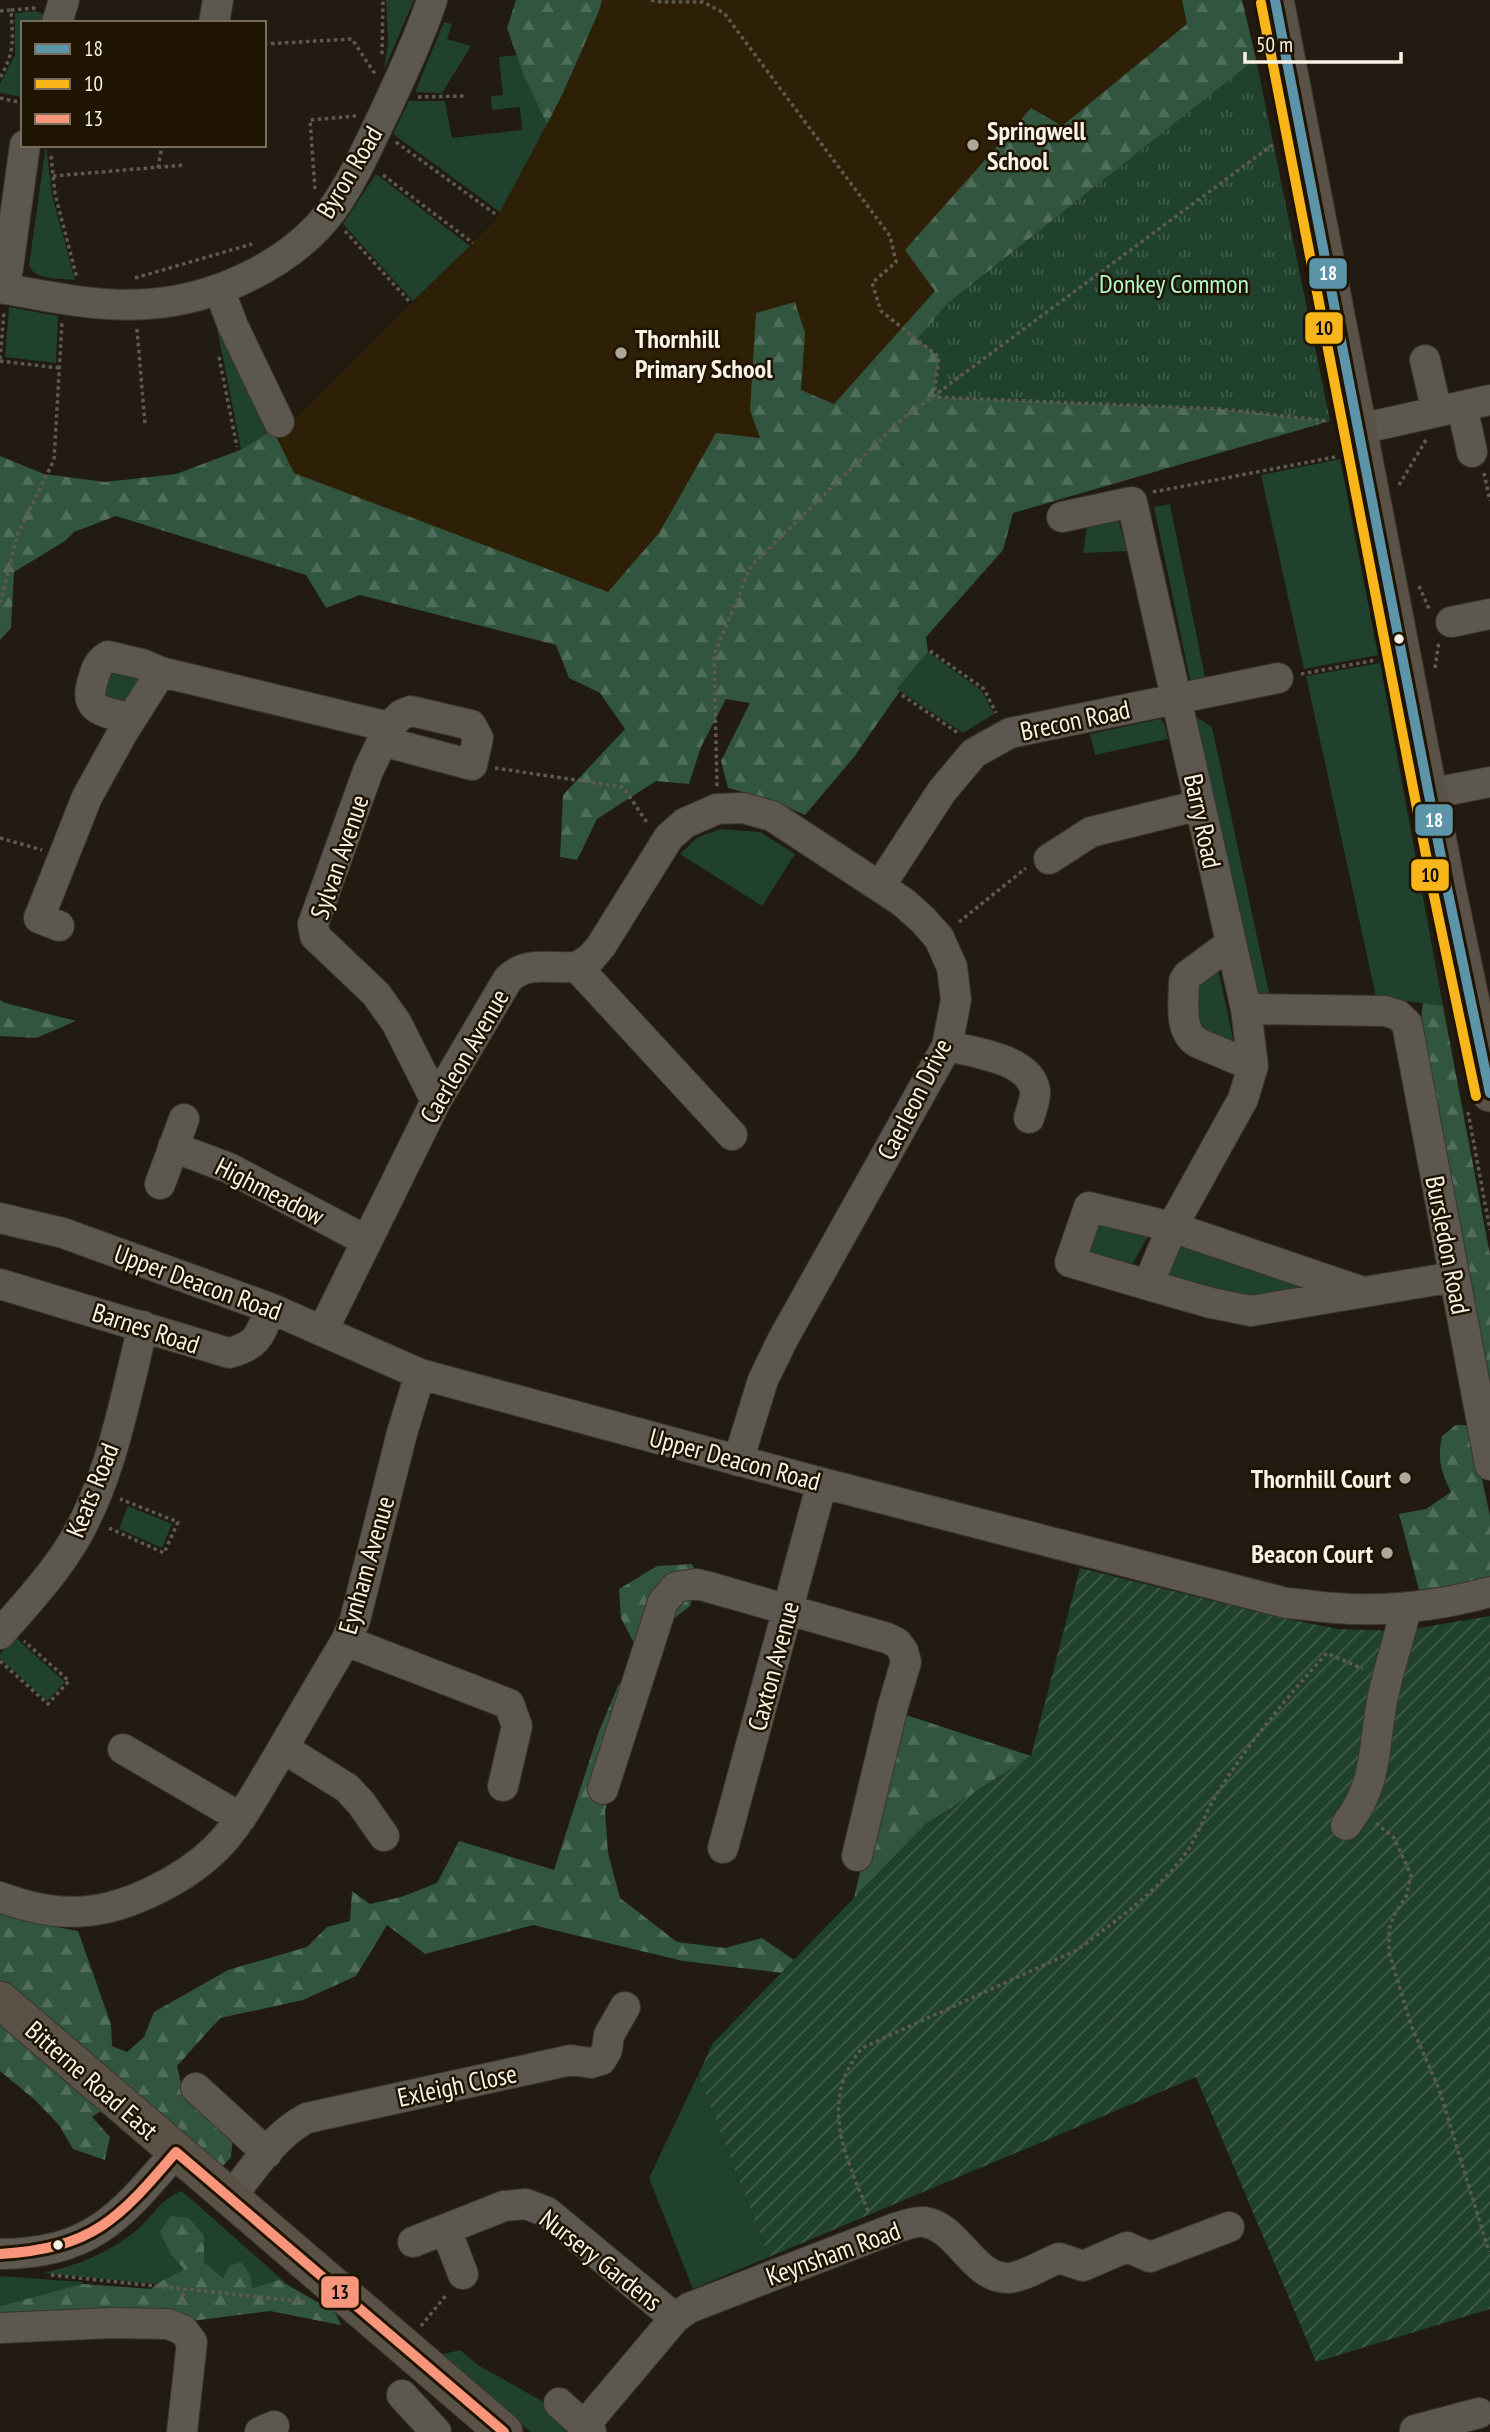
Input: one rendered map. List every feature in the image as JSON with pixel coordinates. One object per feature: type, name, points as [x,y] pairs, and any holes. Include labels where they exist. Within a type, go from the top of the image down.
[{"type":"main road","points":[[1275,0],[1347,435],[1429,794],[1478,1099]]},
{"type":"main road","name":"Bitterne Road East","points":[[0,2000],[404,2346],[493,2429]]},
{"type":"street","points":[[58,21],[64,0]]},
{"type":"street","points":[[214,21],[218,0]]},
{"type":"street","name":"Byron Road","points":[[3,288],[72,299],[130,293],[170,301],[219,289],[274,261],[324,219],[362,159],[412,52],[432,0]]},
{"type":"street","points":[[3,288],[25,147]]},
{"type":"street","points":[[219,289],[233,326],[279,422]]},
{"type":"street","points":[[1347,435],[1457,426],[1425,360]]},
{"type":"street","points":[[1062,517],[1132,502]]},
{"type":"street","name":"Barry Road","points":[[1132,502],[1246,1009],[1253,1066],[1242,1098],[1172,1227],[1148,1285]]},
{"type":"street","points":[[1439,621],[1490,614]]},
{"type":"street","points":[[131,719],[96,708],[90,702],[88,694],[97,667],[108,656],[386,734],[472,765]]},
{"type":"street","points":[[38,918],[87,797],[161,672]]},
{"type":"street","points":[[1176,699],[1278,678]]},
{"type":"street","name":"Brecon Road","points":[[994,741],[1176,699]]},
{"type":"street","name":"Sylvan Avenue","points":[[386,734],[368,771],[313,924],[314,936],[376,994],[396,1022],[436,1101]]},
{"type":"street","points":[[880,886],[942,791],[974,753],[994,741]]},
{"type":"street","points":[[1429,794],[1490,782]]},
{"type":"street","points":[[1049,859],[1091,832],[1114,824],[1200,805]]},
{"type":"street","name":"Caerleon Drive","points":[[577,967],[591,958],[601,946],[664,846],[684,822],[717,809],[743,808],[772,816],[880,886],[923,920],[939,938],[952,967],[956,1000],[947,1046],[783,1339],[764,1380],[738,1461]]},
{"type":"street","points":[[1230,944],[1188,975],[1184,981],[1184,1030],[1198,1043],[1253,1066]]},
{"type":"street","name":"Caerleon Avenue","points":[[323,1330],[365,1240],[436,1101],[508,979],[518,969],[531,966],[577,967]]},
{"type":"street","points":[[577,967],[732,1135]]},
{"type":"street","name":"Bursledon Road","points":[[1246,1009],[1385,1011],[1398,1015],[1407,1024],[1490,1465]]},
{"type":"street","points":[[947,1046],[1015,1063],[1030,1077],[1036,1092],[1029,1118]]},
{"type":"street","points":[[160,1184],[184,1119]]},
{"type":"street","name":"Highmeadow","points":[[173,1147],[229,1168],[365,1240]]},
{"type":"street","points":[[1364,1292],[1172,1227],[1088,1207],[1070,1262],[1211,1303],[1251,1311],[1454,1277]]},
{"type":"street","name":"Upper Deacon Road","points":[[0,1218],[63,1233],[270,1308],[420,1374],[738,1461],[1286,1603],[1333,1608],[1406,1608],[1457,1601],[1490,1592]]},
{"type":"street","name":"Barnes Road","points":[[0,1284],[229,1353],[248,1348],[262,1331],[270,1308]]},
{"type":"street","name":"Keats Road","points":[[4,1630],[68,1550],[85,1518],[101,1482],[143,1325]]},
{"type":"street","name":"Eynham Avenue","points":[[0,1897],[25,1906],[64,1912],[101,1911],[135,1900],[173,1881],[197,1865],[222,1842],[241,1818],[283,1748],[346,1641],[355,1620],[402,1433],[420,1374]]},
{"type":"street","name":"Caxton Avenue","points":[[723,1848],[822,1483]]},
{"type":"street","points":[[603,1789],[663,1602],[676,1587],[696,1584],[887,1638],[897,1643],[903,1651],[906,1662],[892,1706],[857,1856]]},
{"type":"street","points":[[1353,1816],[1368,1786],[1377,1749],[1387,1681],[1406,1608]]},
{"type":"street","points":[[346,1641],[509,1704],[517,1726],[503,1786]]},
{"type":"street","points":[[283,1748],[347,1788],[362,1803],[384,1836]]},
{"type":"street","points":[[123,1749],[241,1818]]},
{"type":"street","name":"Exleigh Close","points":[[230,2198],[267,2153],[295,2124],[307,2118],[571,2060],[591,2063],[601,2060],[607,2050],[609,2035],[625,2007]]},
{"type":"street","points":[[196,2088],[267,2153]]},
{"type":"street","points":[[0,2254],[50,2249],[81,2240],[107,2225],[129,2206],[176,2152]]},
{"type":"street","name":"Nursery Gardens","points":[[413,2242],[504,2206],[526,2204],[547,2212],[675,2318]]},
{"type":"street","name":"Keynsham Road","points":[[559,2403],[588,2429],[675,2318],[689,2308],[878,2235],[922,2222],[939,2226],[983,2268],[997,2276],[1012,2278],[1059,2258],[1083,2266],[1127,2247],[1150,2257],[1229,2227]]},
{"type":"street","points":[[446,2230],[463,2274]]},
{"type":"street","points":[[0,2328],[133,2323],[168,2324],[183,2330],[192,2342],[182,2432]]},
{"type":"street","points":[[402,2395],[436,2432]]},
{"type":"street","points":[[1415,2430],[1447,2427],[1479,2413]]},
{"type":"path","points":[[382,55],[383,0]]},
{"type":"path","points":[[651,0],[703,2],[724,13],[890,236],[896,262],[872,283],[881,311],[939,357],[933,397]]},
{"type":"path","points":[[0,11],[11,10],[13,41],[10,59],[0,78]]},
{"type":"path","points":[[266,44],[352,39],[378,79],[380,67]]},
{"type":"path","points":[[410,302],[324,219],[310,120],[384,113],[465,96]]},
{"type":"path","points":[[0,98],[21,103]]},
{"type":"path","points":[[384,113],[498,216]]},
{"type":"path","points":[[717,809],[714,655],[751,566],[901,420],[1280,139]]},
{"type":"path","points":[[0,603],[18,533],[54,460],[59,368],[72,299],[81,293],[55,194],[50,147]]},
{"type":"path","points":[[158,168],[162,147]]},
{"type":"path","points":[[362,159],[473,243]]},
{"type":"path","points":[[53,176],[185,165]]},
{"type":"path","points":[[145,424],[130,293],[264,240]]},
{"type":"path","points":[[3,288],[0,360],[59,368]]},
{"type":"path","points":[[219,357],[237,447]]},
{"type":"path","points":[[933,397],[1221,409],[1347,435]]},
{"type":"path","points":[[1392,481],[1395,493],[1457,426]]},
{"type":"path","points":[[1132,502],[1144,494],[1347,435]]},
{"type":"path","points":[[1414,575],[1439,621],[1434,674]]},
{"type":"path","points":[[930,651],[984,689],[994,741]]},
{"type":"path","points":[[1278,678],[1383,659]]},
{"type":"path","points":[[902,695],[994,741]]},
{"type":"path","points":[[472,765],[623,787],[664,846]]},
{"type":"path","points":[[0,838],[63,856]]},
{"type":"path","points":[[939,938],[1038,858],[1049,859]]},
{"type":"path","points":[[1478,1099],[1490,1230]]},
{"type":"path","points":[[85,1518],[164,1553],[178,1522],[110,1495]]},
{"type":"path","points":[[0,1661],[48,1704],[69,1681],[4,1630]]},
{"type":"path","points":[[878,2235],[846,2160],[839,2125],[842,2078],[862,2048],[1077,1950],[1104,1930],[1170,1872],[1184,1856],[1216,1797],[1251,1745],[1289,1695],[1327,1653],[1387,1681]]},
{"type":"path","points":[[1353,1816],[1394,1838],[1411,1875],[1406,1897],[1394,1914],[1389,1930],[1389,1952],[1411,2025],[1439,2089],[1489,2252]]},
{"type":"path","points":[[40,2274],[358,2307]]},
{"type":"path","points":[[404,2346],[463,2274]]},
{"type":"shaded area","name":"Thornhill Primary School","points":[[602,0],[1242,0],[935,291],[834,404],[620,632],[294,473],[273,430],[296,418],[495,221],[563,93]]},
{"type":"green space","points":[[386,0],[414,0],[384,70],[388,43]]},
{"type":"green space","points":[[516,0],[602,0],[547,124],[524,76],[507,28]]},
{"type":"green space","points":[[1182,0],[1242,0],[1256,59],[946,305],[934,397],[1221,409],[1330,421],[1013,513],[1003,550],[926,637],[928,652],[897,689],[900,691],[854,757],[805,815],[766,798],[728,788],[721,761],[750,703],[726,699],[701,747],[689,784],[656,781],[597,819],[577,860],[560,857],[563,795],[625,729],[600,693],[569,678],[556,645],[360,595],[326,608],[306,575],[116,516],[74,532],[65,541],[14,572],[11,628],[0,640],[0,456],[44,474],[105,482],[176,474],[240,450],[273,430],[294,473],[608,592],[659,533],[716,433],[760,438],[750,410],[756,313],[795,302],[805,333],[801,390],[834,404],[935,291],[905,250],[1031,108],[1062,126],[1187,24]]},
{"type":"green space","points":[[35,11],[46,15],[44,21],[21,21],[21,97],[0,93],[0,84],[15,55],[15,13]]},
{"type":"green space","points":[[444,22],[452,24],[447,39],[471,46],[442,93],[415,92]]},
{"type":"green space","points":[[517,55],[547,124],[500,212],[393,134],[409,101],[445,101],[452,138],[522,130],[520,107],[492,110],[491,96],[503,95],[499,57]]},
{"type":"green space","name":"Donkey Common","points":[[1256,59],[1330,421],[1221,409],[934,397],[939,357],[917,339],[946,305]]},
{"type":"green space","points":[[46,147],[52,195],[75,280],[42,276],[29,265]]},
{"type":"green space","points":[[376,174],[470,246],[413,301],[343,224]]},
{"type":"green space","points":[[9,307],[58,316],[56,363],[5,357]]},
{"type":"green space","points":[[214,313],[276,429],[241,449]]},
{"type":"green space","points":[[1340,459],[1378,655],[1304,669],[1261,475]]},
{"type":"green space","points":[[1170,504],[1206,682],[1191,684],[1154,507]]},
{"type":"green space","points":[[1117,516],[1128,551],[1083,553],[1088,519]]},
{"type":"green space","points":[[928,652],[982,691],[994,714],[963,733],[897,689]]},
{"type":"green space","points":[[1380,663],[1443,1006],[1376,997],[1306,676]]},
{"type":"green space","points":[[108,669],[138,677],[140,683],[124,705],[106,703],[103,673]]},
{"type":"green space","points":[[1189,712],[1212,727],[1270,997],[1256,994]]},
{"type":"green space","points":[[1160,719],[1164,723],[1168,739],[1095,755],[1090,734]]},
{"type":"green space","points":[[721,829],[760,832],[795,854],[762,906],[680,854],[698,837]]},
{"type":"green space","points":[[1217,964],[1236,1052],[1194,1034],[1189,990]]},
{"type":"green space","points":[[0,1000],[76,1021],[36,1038],[0,1036]]},
{"type":"green space","points":[[1423,1003],[1443,1006],[1490,1255],[1490,1424],[1418,1042]]},
{"type":"green space","points":[[1095,1223],[1148,1236],[1131,1267],[1085,1253]]},
{"type":"green space","points":[[1178,1237],[1308,1289],[1258,1301],[1160,1280]]},
{"type":"green space","points":[[1456,1425],[1470,1425],[1490,1516],[1490,1577],[1463,1585],[1419,1590],[1399,1514],[1426,1509],[1451,1492],[1442,1472],[1440,1452],[1442,1436]]},
{"type":"green space","points":[[128,1506],[172,1524],[162,1548],[119,1529]]},
{"type":"green space","points":[[692,1564],[698,1577],[690,1606],[663,1627],[605,1810],[608,1853],[620,1898],[677,1942],[725,1948],[762,1938],[794,1960],[782,1973],[683,1961],[533,1925],[425,1954],[387,1925],[356,1976],[303,2000],[220,2018],[177,2066],[183,2092],[233,2138],[231,2157],[221,2168],[121,2098],[92,2117],[110,2137],[105,2160],[73,2149],[59,2125],[35,2100],[0,2071],[0,1910],[35,1923],[78,1931],[111,2024],[112,2046],[127,2052],[144,2037],[154,2012],[228,1970],[307,1947],[327,1927],[350,1921],[352,1891],[370,1904],[401,1897],[437,1883],[459,1841],[554,1870],[599,1731],[618,1686],[632,1668],[634,1643],[621,1618],[619,1589],[657,1566]]},
{"type":"green space","points":[[1080,1568],[1278,1617],[1338,1629],[1401,1631],[1490,1616],[1490,2309],[1316,2362],[1196,2077],[769,2257],[698,2075],[713,2043],[926,1824],[1031,1756]]},
{"type":"green space","points":[[15,1637],[65,1682],[47,1701],[0,1658],[0,1654]]},
{"type":"green space","points":[[897,1712],[1031,1756],[926,1824],[854,1898]]},
{"type":"green space","points":[[698,2075],[769,2257],[693,2289],[649,2178]]},
{"type":"green space","points":[[182,2191],[288,2285],[279,2281],[252,2288],[224,2279],[204,2262],[204,2235],[189,2218],[172,2256],[184,2269],[156,2284],[43,2273],[104,2252],[137,2230],[168,2198]]},
{"type":"green space","points":[[170,2216],[189,2218],[204,2235],[204,2262],[223,2278],[229,2266],[241,2262],[250,2274],[252,2288],[279,2280],[335,2312],[341,2325],[270,2311],[184,2322],[0,2321],[0,2306],[82,2284],[151,2289],[184,2269],[172,2256],[160,2232]]},
{"type":"green space","points":[[0,2276],[83,2282],[0,2306]]},
{"type":"green space","points":[[460,2350],[478,2365],[542,2401],[577,2432],[531,2432],[439,2359],[439,2355]]},
{"type":"transit line","name":"18","points":[[1275,0],[1447,888],[1490,1093]]},
{"type":"transit line","name":"10","points":[[1261,3],[1433,891],[1476,1096]]},
{"type":"transit line","name":"13","points":[[176,2152],[504,2432]]},
{"type":"transit line","name":"13","points":[[0,2254],[59,2245],[101,2226],[137,2196],[176,2152]]},
{"type":"place","name":"Springwell School","points":[[973,145]]},
{"type":"place","name":"Thornhill Primary School","points":[[621,353]]},
{"type":"place","name":"Thornhill Court","points":[[1405,1478]]},
{"type":"place","name":"Beacon Court","points":[[1387,1553]]}]
